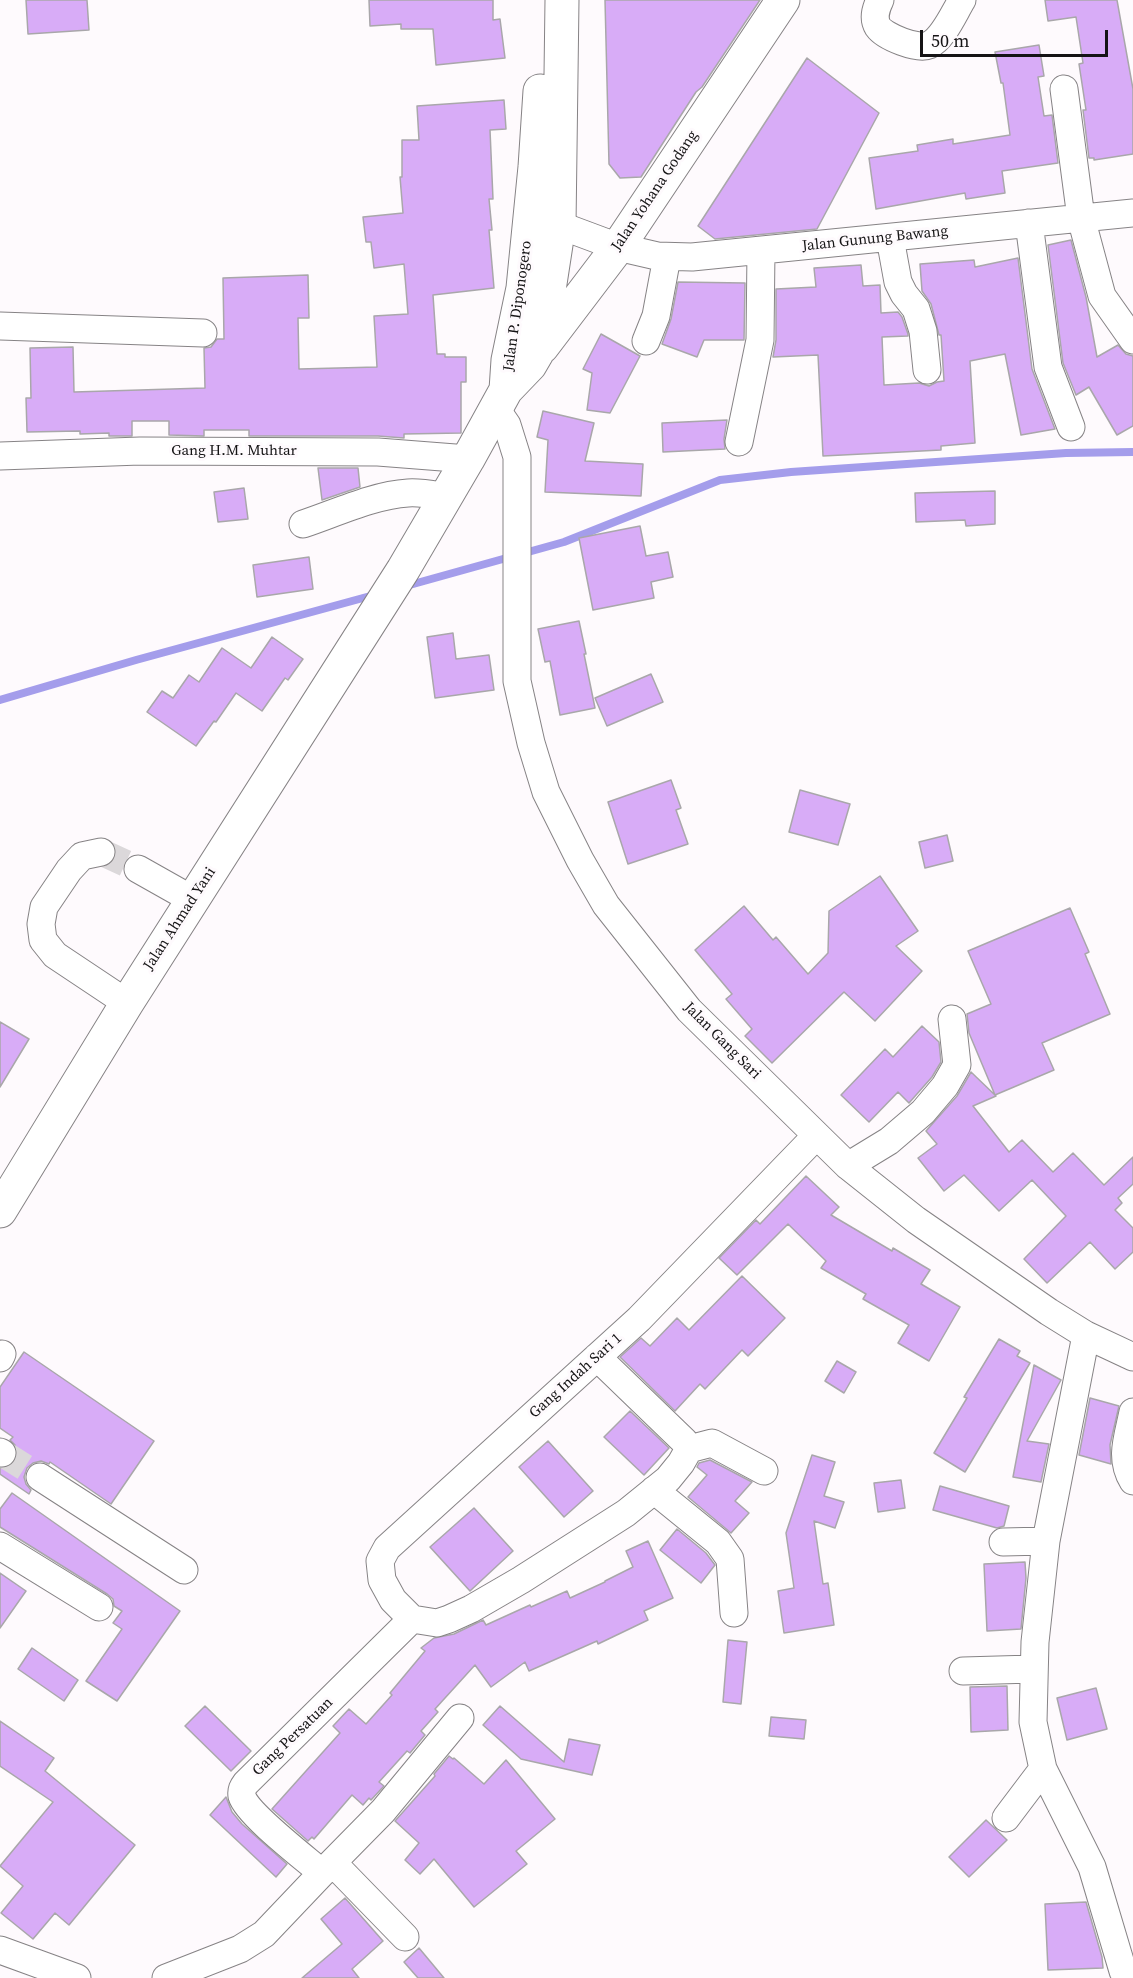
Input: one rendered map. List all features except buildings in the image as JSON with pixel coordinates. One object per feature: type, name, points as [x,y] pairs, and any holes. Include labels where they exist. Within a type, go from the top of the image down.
[{"type":"main road","name":"Jalan P. Diponogero","points":[[512,378],[547,303],[559,225],[553,48],[542,0]]},
{"type":"main road","name":"Jalan P. Diponogero","points":[[512,378],[536,167],[562,0]]},
{"type":"main road","name":"Jalan Yohana Godang","points":[[512,378],[618,247],[783,0]]},
{"type":"main road","name":"Jalan Ahmad Yani","points":[[0,1211],[127,1003],[403,570],[512,378]]},
{"type":"street","points":[[880,0],[875,16],[878,27],[891,36],[918,48],[930,45],[939,39],[962,0]]},
{"type":"street","points":[[1064,89],[1081,218],[1102,296],[1133,340]]},
{"type":"street","name":"Jalan Gunung Bawang","points":[[559,225],[618,247],[657,256],[692,257],[1133,213]]},
{"type":"street","points":[[1029,223],[1048,367],[1071,427]]},
{"type":"street","points":[[890,238],[898,282],[916,309],[923,331],[927,370]]},
{"type":"street","points":[[739,442],[760,340],[761,250]]},
{"type":"street","points":[[646,341],[656,316],[667,257]]},
{"type":"street","points":[[0,326],[203,333]]},
{"type":"street","name":"Jalan Gang Sari","points":[[512,378],[507,425],[517,457],[515,535],[517,681],[528,733],[546,792],[580,860],[606,905],[689,1010],[848,1166],[916,1220],[1049,1312],[1086,1335],[1133,1357]]},
{"type":"street","name":"Gang H.M. Muhtar","points":[[0,456],[140,451],[366,452],[468,459]]},
{"type":"street","points":[[303,524],[380,498],[410,493],[446,497]]},
{"type":"street","points":[[101,852],[82,856],[69,870],[44,907],[41,924],[43,940],[55,955],[127,1003]]},
{"type":"street","points":[[138,869],[193,900]]},
{"type":"street","points":[[848,1166],[889,1141],[923,1112],[945,1086],[957,1065],[952,1018]]},
{"type":"street","name":"Gang Indah Sari 1","points":[[412,1619],[393,1600],[382,1580],[380,1561],[387,1548],[639,1319],[816,1136]]},
{"type":"street","points":[[1086,1335],[1046,1541],[1033,1669],[1033,1722],[1043,1769],[1092,1867],[1123,1971]]},
{"type":"street","points":[[597,1357],[678,1433],[689,1449]]},
{"type":"street","points":[[1133,1412],[1125,1452],[1126,1470],[1133,1481]]},
{"type":"street","points":[[412,1619],[437,1623],[471,1610],[521,1580],[626,1513],[668,1479],[689,1449],[712,1443],[764,1471]]},
{"type":"street","points":[[40,1477],[184,1570]]},
{"type":"street","points":[[654,1490],[725,1550],[730,1559],[734,1613]]},
{"type":"street","points":[[1003,1542],[1046,1541]]},
{"type":"street","points":[[0,1546],[99,1607]]},
{"type":"street","name":"Gang Persatuan","points":[[327,1868],[273,1831],[246,1804],[242,1790],[246,1783],[412,1619]]},
{"type":"street","points":[[963,1671],[1033,1669]]},
{"type":"street","points":[[166,1978],[200,1972],[264,1934],[383,1811],[460,1718]]},
{"type":"street","points":[[1006,1818],[1043,1769]]},
{"type":"street","points":[[327,1868],[405,1936]]},
{"type":"street","points":[[0,1950],[75,1978]]},
{"type":"waterway","points":[[406,586],[564,542],[720,480],[791,472],[1066,453],[1133,452]]},
{"type":"waterway","points":[[0,700],[374,595]]},
{"type":"tunnel","points":[[101,852],[138,869]]},
{"type":"tunnel","points":[[2,1453],[40,1477]]}]
